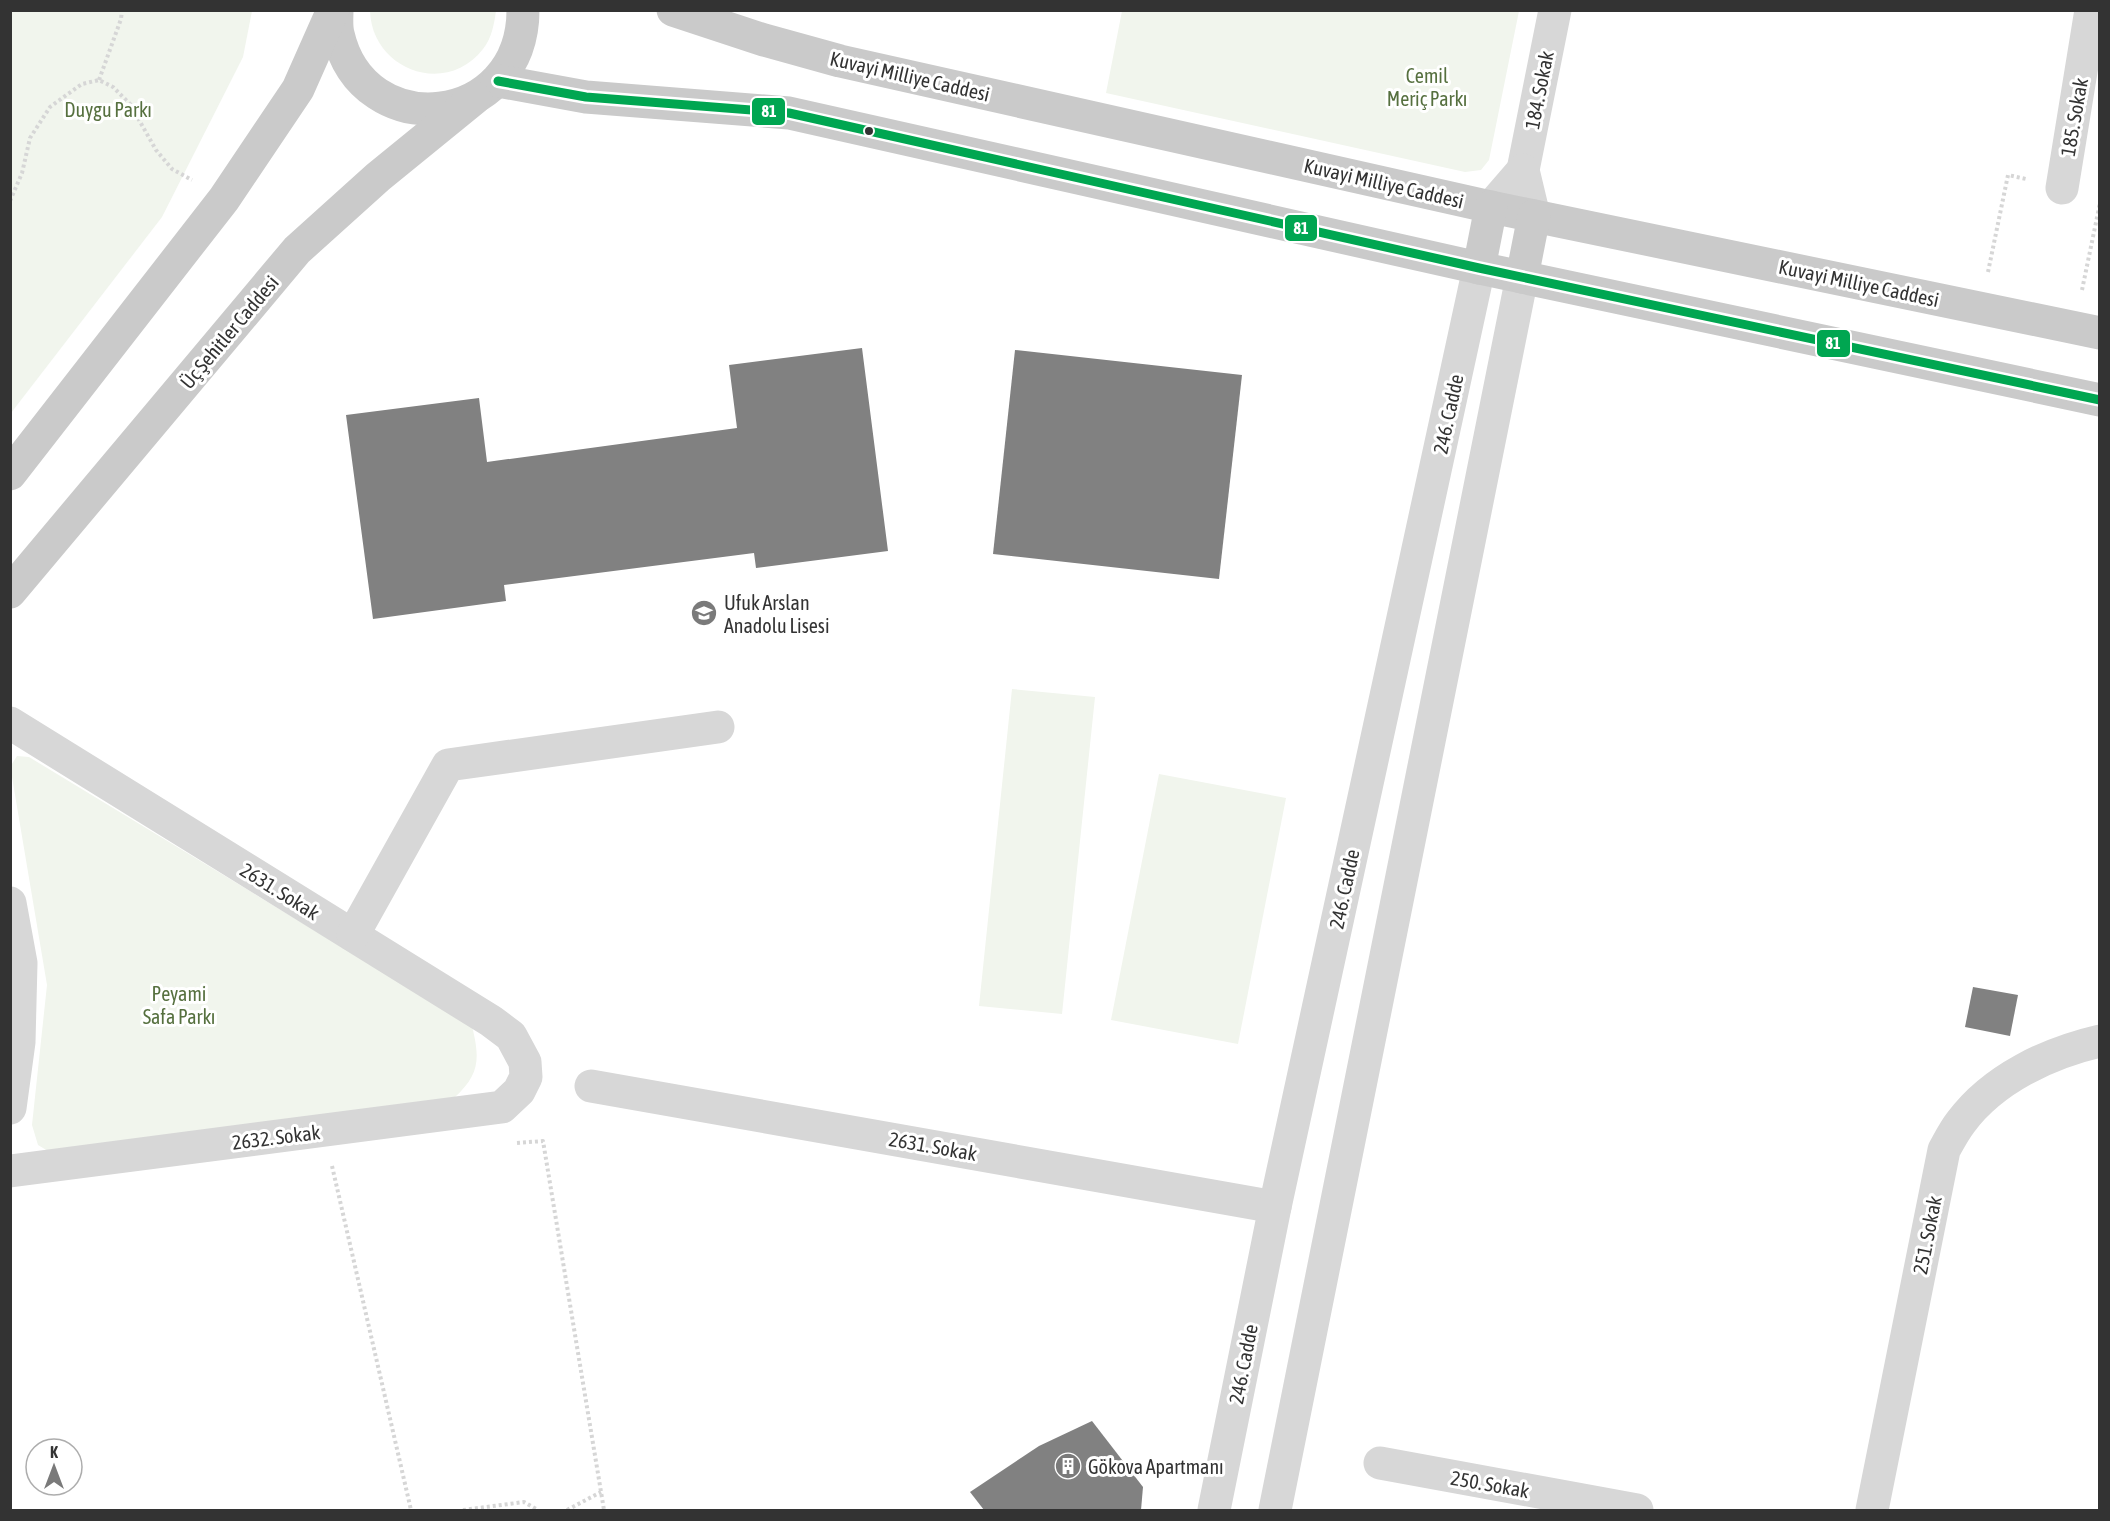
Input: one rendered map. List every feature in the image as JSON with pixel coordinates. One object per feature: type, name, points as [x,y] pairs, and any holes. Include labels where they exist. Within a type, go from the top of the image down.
[{"type":"main road","points":[[335,10],[337,32],[347,60],[365,83],[389,100],[417,109],[447,108],[486,90],[789,113],[1479,268],[2100,400]]},
{"type":"main road","points":[[10,474],[224,199],[297,89],[335,10]]},
{"type":"main road","name":"Üç Şehitler Caddesi","points":[[10,592],[297,250],[378,177],[486,90],[514,58],[523,31],[523,10]]},
{"type":"main road","name":"Kuvayi Milliye Caddesi","points":[[673,10],[764,40],[840,61],[1491,207],[2087,330]]},
{"type":"main road","points":[[1479,268],[1491,207]]},
{"type":"main road","points":[[1522,277],[1534,216]]},
{"type":"street","name":"184. Sokak","points":[[1534,216],[1523,170],[1556,10]]},
{"type":"street","name":"185. Sokak","points":[[2062,188],[2091,10]]},
{"type":"street","name":"184. Sokak","points":[[1491,207],[1523,170]]},
{"type":"street","name":"246. Cadde","points":[[1214,1510],[1275,1207],[1479,268]]},
{"type":"street","points":[[1275,1510],[1522,277]]},
{"type":"street","name":"2631. Sokak","points":[[10,723],[491,1021],[511,1036],[525,1062],[526,1077]]},
{"type":"street","points":[[353,935],[448,765],[718,727]]},
{"type":"street","points":[[10,903],[21,963],[19,1042],[10,1108]]},
{"type":"street","name":"251. Sokak","points":[[1872,1510],[1944,1150],[1960,1122],[1986,1096],[2014,1075],[2054,1055],[2099,1039]]},
{"type":"street","name":"2632. Sokak","points":[[10,1172],[502,1107],[519,1091],[526,1077]]},
{"type":"street","name":"2631. Sokak","points":[[591,1086],[1275,1207]]},
{"type":"street","name":"250. Sokak","points":[[1380,1463],[1637,1510]]},
{"type":"path","points":[[99,80],[121,19],[122,10]]},
{"type":"path","points":[[10,201],[22,173],[30,138],[50,107],[82,84],[99,80],[113,87],[130,104],[156,150],[172,169],[224,199]]},
{"type":"path","points":[[1980,308],[2008,175],[2062,188]]},
{"type":"path","points":[[2087,330],[2100,203]]},
{"type":"path","points":[[324,1130],[411,1510]]},
{"type":"path","points":[[543,1141],[604,1510]]},
{"type":"path","points":[[567,1510],[601,1492]]},
{"type":"path","points":[[463,1510],[524,1502],[538,1510]]},
{"type":"green space","name":"Duygu Parkı","points":[[11,10],[252,11],[243,57],[162,217],[11,413]]},
{"type":"green space","points":[[370,10],[496,11],[491,36],[483,49],[468,64],[450,72],[432,74],[413,70],[397,62],[383,49],[374,32]]},
{"type":"green space","name":"Cemil Meriç Parkı","points":[[1122,10],[1519,11],[1489,160],[1481,170],[1465,172],[1106,93]]},
{"type":"green space","points":[[1012,689],[1095,697],[1062,1014],[979,1006]]},
{"type":"green space","name":"Peyami Safa Parkı","points":[[17,756],[29,757],[472,1026],[477,1057],[469,1081],[454,1098],[58,1157],[38,1145],[32,1125],[47,985],[10,767]]},
{"type":"green space","points":[[1159,774],[1286,798],[1238,1044],[1111,1020]]},
{"type":"building","points":[[862,348],[888,551],[756,568],[754,553],[504,585],[506,601],[373,619],[346,415],[479,398],[487,462],[737,428],[729,365]]},
{"type":"building","points":[[1015,350],[1242,375],[1219,579],[993,554]]},
{"type":"building","points":[[1973,987],[2018,995],[2010,1036],[1965,1027]]},
{"type":"building","name":"Gökova Apartmanı","points":[[1092,1421],[1143,1487],[1141,1510],[984,1510],[970,1492],[1039,1446]]},
{"type":"transit line","name":"81","points":[[498,81],[586,97],[789,113],[1479,268],[2100,400]]},
{"type":"place","name":"Ufuk Arslan Anadolu Lisesi","points":[[704,613]]},
{"type":"place","name":"Gökova Apartmanı","points":[[1068,1466]]}]
